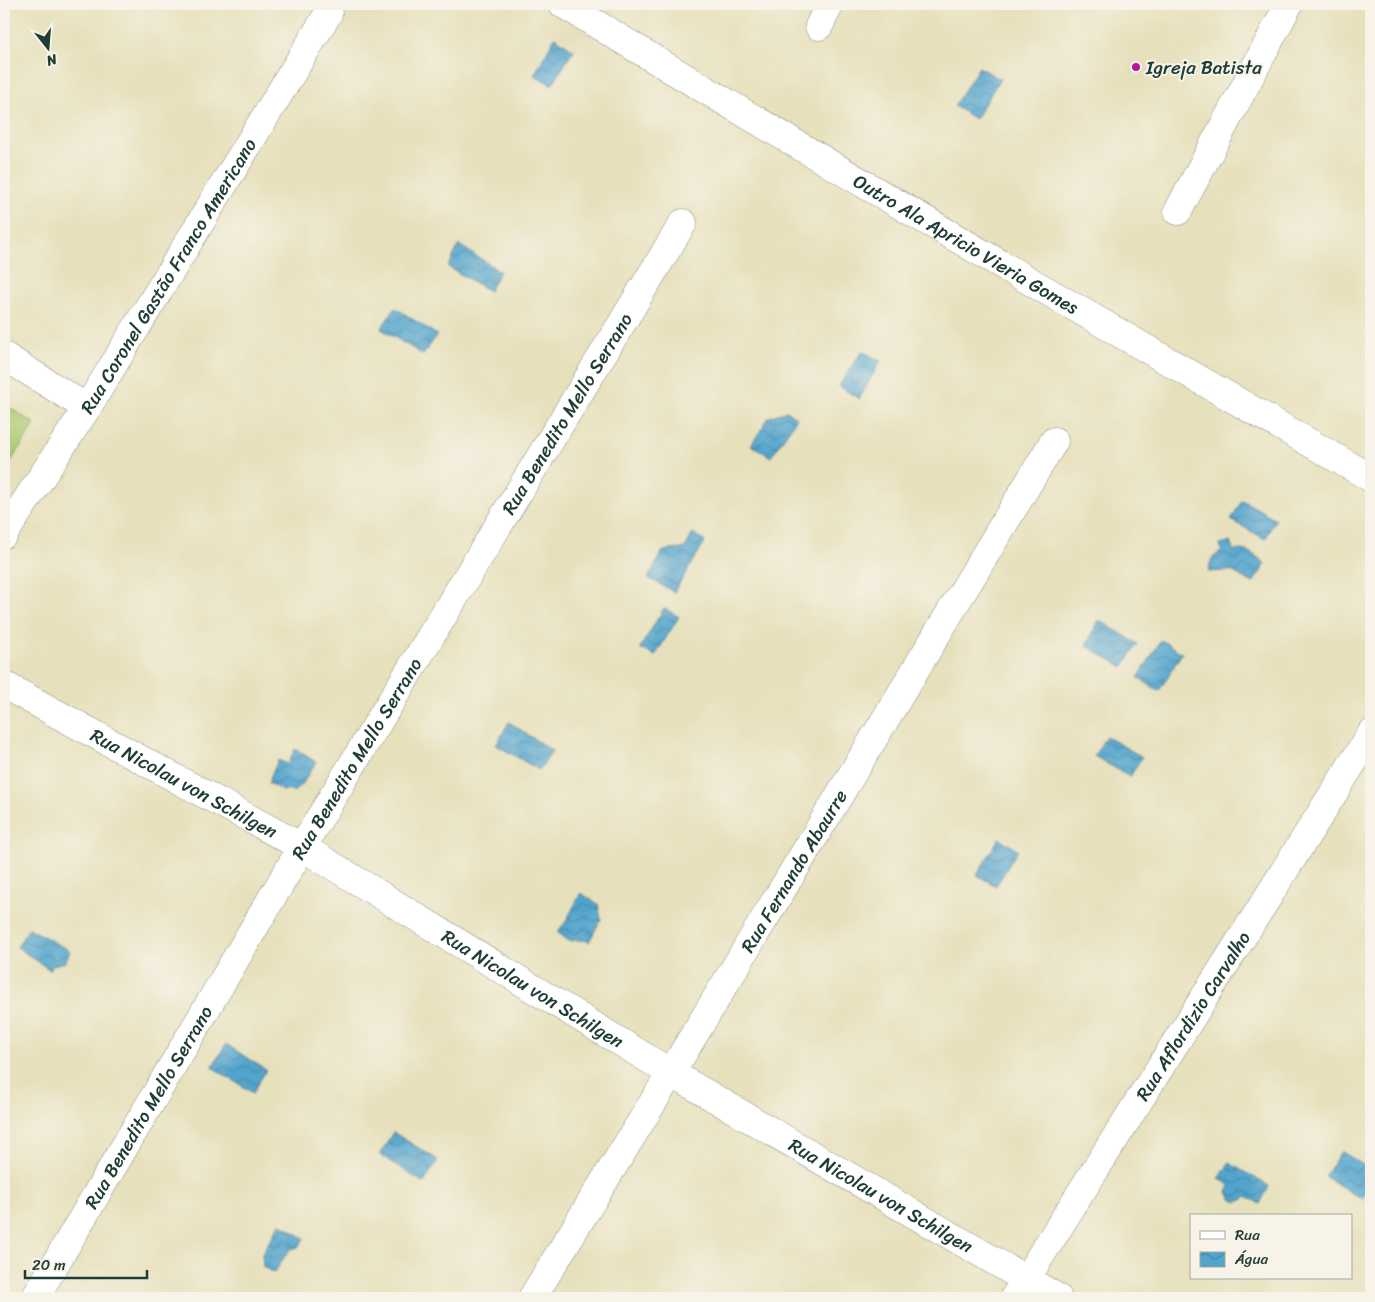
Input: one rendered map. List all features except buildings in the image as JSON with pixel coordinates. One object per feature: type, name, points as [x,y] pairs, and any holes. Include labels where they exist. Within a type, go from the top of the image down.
[{"type":"street","name":"Outro Ala Apricio Vieria Gomes","points":[[564,4],[754,120],[1119,334],[1371,478]]},
{"type":"street","points":[[1178,211],[1289,4]]},
{"type":"street","name":"Rua Coronel Gastão Franco Americano","points":[[4,534],[87,408],[328,14]]},
{"type":"street","name":"Rua Benedito Mello Serrano","points":[[35,1298],[302,847],[683,223]]},
{"type":"street","points":[[4,356],[87,408]]},
{"type":"street","name":"Rua Fernando Abaurre","points":[[532,1298],[671,1073],[1054,441]]},
{"type":"street","name":"Rua Nicolau von Schilgen","points":[[4,685],[302,847],[1020,1289],[1058,1298]]},
{"type":"street","name":"Rua Aflordizio Carvalho","points":[[1020,1289],[1371,734]]},
{"type":"green space","points":[[4,404],[35,424],[4,472]]},
{"type":"water","points":[[555,37],[574,50],[552,85],[534,75]]},
{"type":"water","points":[[979,67],[1000,79],[975,119],[954,106]]},
{"type":"water","points":[[459,245],[500,271],[489,291],[448,267]]},
{"type":"water","points":[[396,308],[437,335],[423,355],[381,329]]},
{"type":"water","points":[[862,351],[881,361],[859,399],[839,386]]},
{"type":"water","points":[[787,411],[797,418],[771,457],[751,445],[769,417]]},
{"type":"water","points":[[1242,500],[1276,519],[1265,539],[1231,520]]},
{"type":"water","points":[[693,533],[705,542],[674,592],[648,578],[663,551],[685,548]]},
{"type":"water","points":[[1230,542],[1234,551],[1247,551],[1266,564],[1253,583],[1231,571],[1208,572],[1212,558],[1222,551],[1220,545]]},
{"type":"water","points":[[664,608],[679,617],[655,656],[640,648]]},
{"type":"water","points":[[1099,620],[1138,644],[1123,667],[1086,646]]},
{"type":"water","points":[[1161,640],[1182,653],[1159,691],[1138,678]]},
{"type":"water","points":[[509,722],[552,751],[539,770],[496,745]]},
{"type":"water","points":[[1106,736],[1142,757],[1130,777],[1094,756]]},
{"type":"water","points":[[295,749],[316,762],[302,785],[293,792],[283,791],[268,783],[278,760],[288,764]]},
{"type":"water","points":[[999,838],[1018,850],[996,886],[977,875]]},
{"type":"water","points":[[581,893],[598,904],[601,919],[589,942],[584,940],[569,941],[557,932],[565,923]]},
{"type":"water","points":[[29,928],[70,951],[65,962],[53,965],[50,970],[17,947]]},
{"type":"water","points":[[226,1044],[266,1070],[253,1093],[212,1067]]},
{"type":"water","points":[[393,1132],[438,1160],[424,1183],[380,1155]]},
{"type":"water","points":[[1341,1151],[1371,1170],[1371,1185],[1362,1199],[1325,1177]]},
{"type":"water","points":[[1229,1163],[1269,1186],[1260,1204],[1247,1196],[1237,1202],[1232,1200],[1228,1192],[1230,1185],[1219,1179]]},
{"type":"water","points":[[280,1223],[304,1238],[299,1247],[290,1249],[274,1273],[263,1267],[262,1254]]},
{"type":"place","name":"Igreja Batista","points":[[1136,67]]}]
